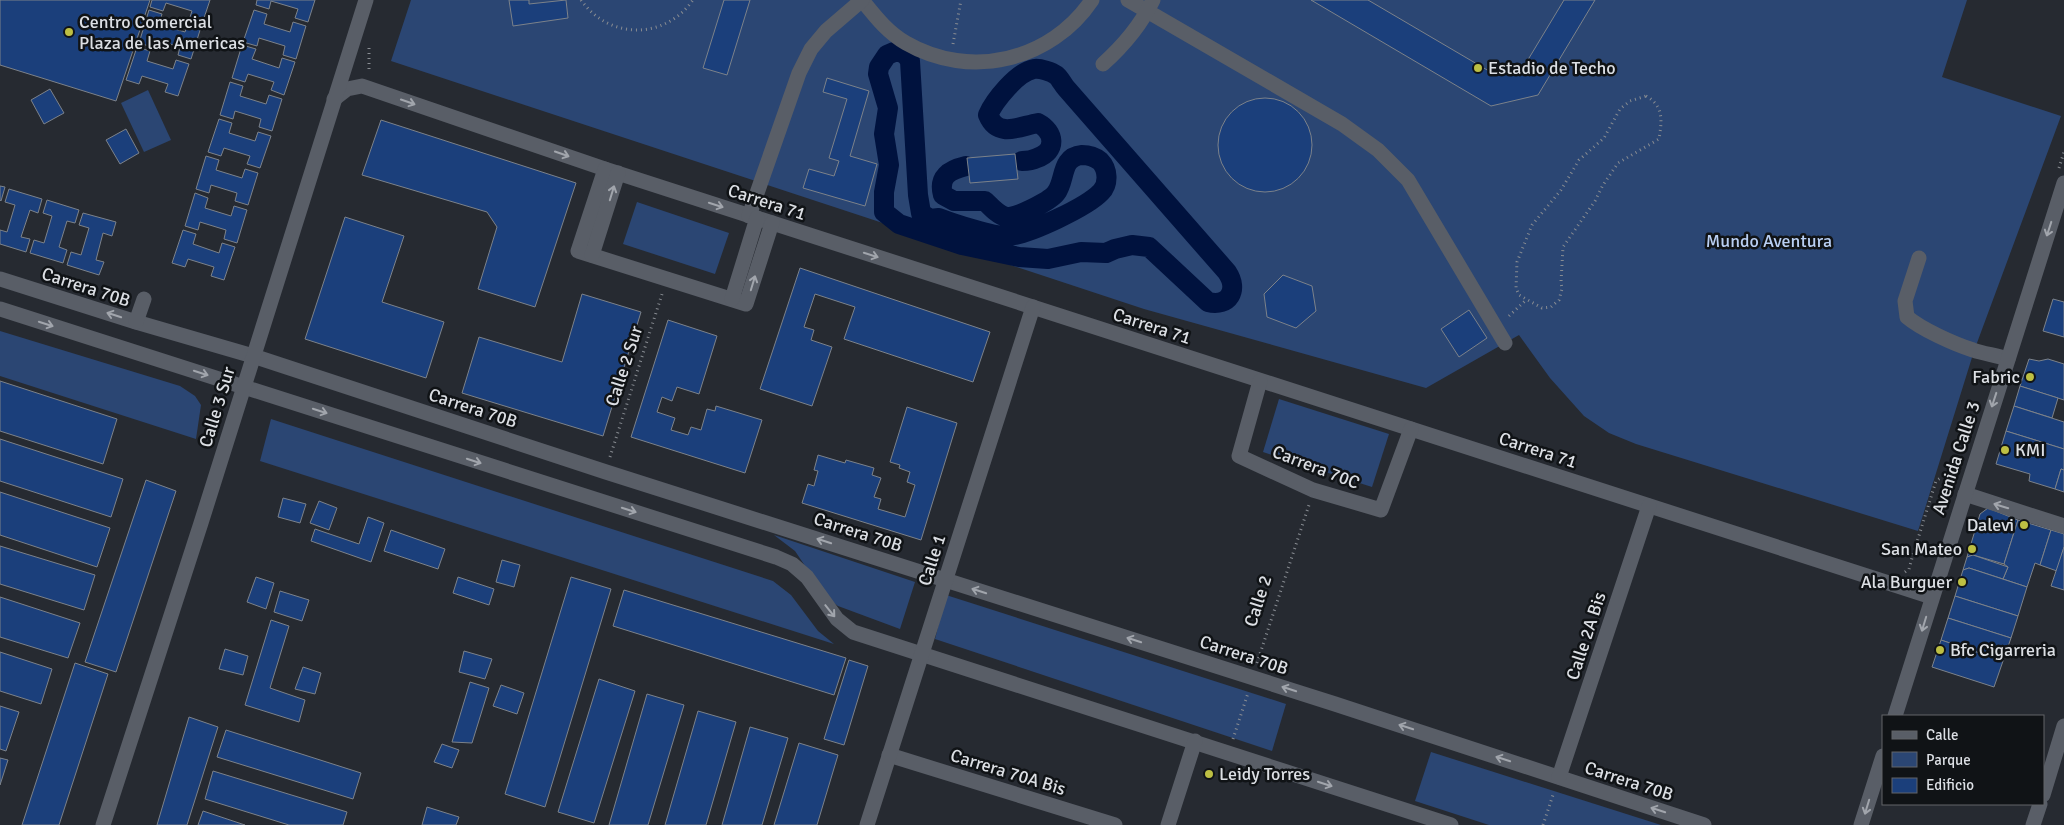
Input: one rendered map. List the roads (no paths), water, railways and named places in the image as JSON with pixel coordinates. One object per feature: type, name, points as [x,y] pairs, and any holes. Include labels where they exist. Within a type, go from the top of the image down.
[{"type":"street","name":"Calle 3 Sur","points":[[103,825],[366,0]]},
{"type":"street","points":[[612,171],[585,253],[739,302],[759,219],[799,73],[811,49],[826,31],[862,0],[884,27],[904,42],[926,53],[950,60],[975,63],[1000,61],[1024,55],[1046,44],[1067,30],[1084,12],[1092,0]]},
{"type":"street","points":[[1128,0],[1150,5],[1342,124],[1378,150],[1408,180],[1504,343]]},
{"type":"street","points":[[1103,64],[1129,38],[1150,5]]},
{"type":"street","points":[[334,99],[347,89],[362,86],[353,74],[348,55]]},
{"type":"street","name":"Carrera 71","points":[[362,86],[759,219],[1932,597]]},
{"type":"street","name":"Avenida Calle 3","points":[[1895,715],[2064,182]]},
{"type":"street","points":[[1919,258],[1905,301],[1907,316],[1915,324],[1974,351],[1995,354],[2008,359]]},
{"type":"street","name":"Carrera 70B","points":[[0,279],[136,322],[253,356],[1704,825]]},
{"type":"street","points":[[136,322],[144,300]]},
{"type":"street","name":"Calle 1","points":[[866,825],[1033,307]]},
{"type":"street","points":[[0,309],[776,557],[792,564],[807,577],[837,619],[853,632],[1229,753],[1427,821],[1451,825]]},
{"type":"street","name":"Carrera 70C","points":[[1260,381],[1239,456],[1314,490],[1382,510],[1411,429]]},
{"type":"street","points":[[1965,494],[2064,526]]},
{"type":"street","name":"Calle 2A Bis","points":[[1559,777],[1649,506]]},
{"type":"street","points":[[2044,791],[2064,726]]},
{"type":"street","points":[[1168,825],[1195,742]]},
{"type":"street","name":"Carrera 70A Bis","points":[[889,755],[1116,825]]},
{"type":"street","points":[[1861,825],[1882,759]]},
{"type":"street","points":[[2033,825],[2040,805]]},
{"type":"waterway","points":[[966,166],[946,175],[942,183],[943,195],[954,201],[985,201],[997,213],[1006,217],[1017,215],[1040,205],[1056,193],[1067,164],[1075,157],[1087,155],[1100,161],[1105,168],[1106,181],[1104,189],[1084,205],[1043,225],[1009,236],[974,230],[939,218],[930,219],[921,213],[918,195],[910,61],[901,52],[887,55],[879,67],[878,74],[888,108],[884,134],[889,165],[884,192],[884,212],[899,224],[962,245],[1019,257],[1048,259],[1081,252],[1106,253],[1132,245],[1149,247],[1208,302],[1222,302],[1230,296],[1232,285],[1227,272],[1057,76],[1043,70],[1034,69],[1020,75],[995,102],[988,115],[992,122],[1003,129],[1038,123],[1048,131],[1051,141],[1048,151],[1035,159],[1022,161]]},
{"type":"place","name":"Centro Comercial Plaza de las Americas","points":[[69,32]]},
{"type":"place","name":"Estadio de Techo","points":[[1478,68]]},
{"type":"place","name":"Fabric","points":[[2030,377]]},
{"type":"place","name":"KMI","points":[[2005,450]]},
{"type":"place","name":"Dalevi","points":[[2024,525]]},
{"type":"place","name":"San Mateo","points":[[1972,549]]},
{"type":"place","name":"Ala Burguer","points":[[1962,582]]},
{"type":"place","name":"Bfc Cigarreria","points":[[1940,650]]},
{"type":"place","name":"Leidy Torres","points":[[1209,774]]},
{"type":"park label","name":"Mundo Aventura","points":[[1769,241]]}]
